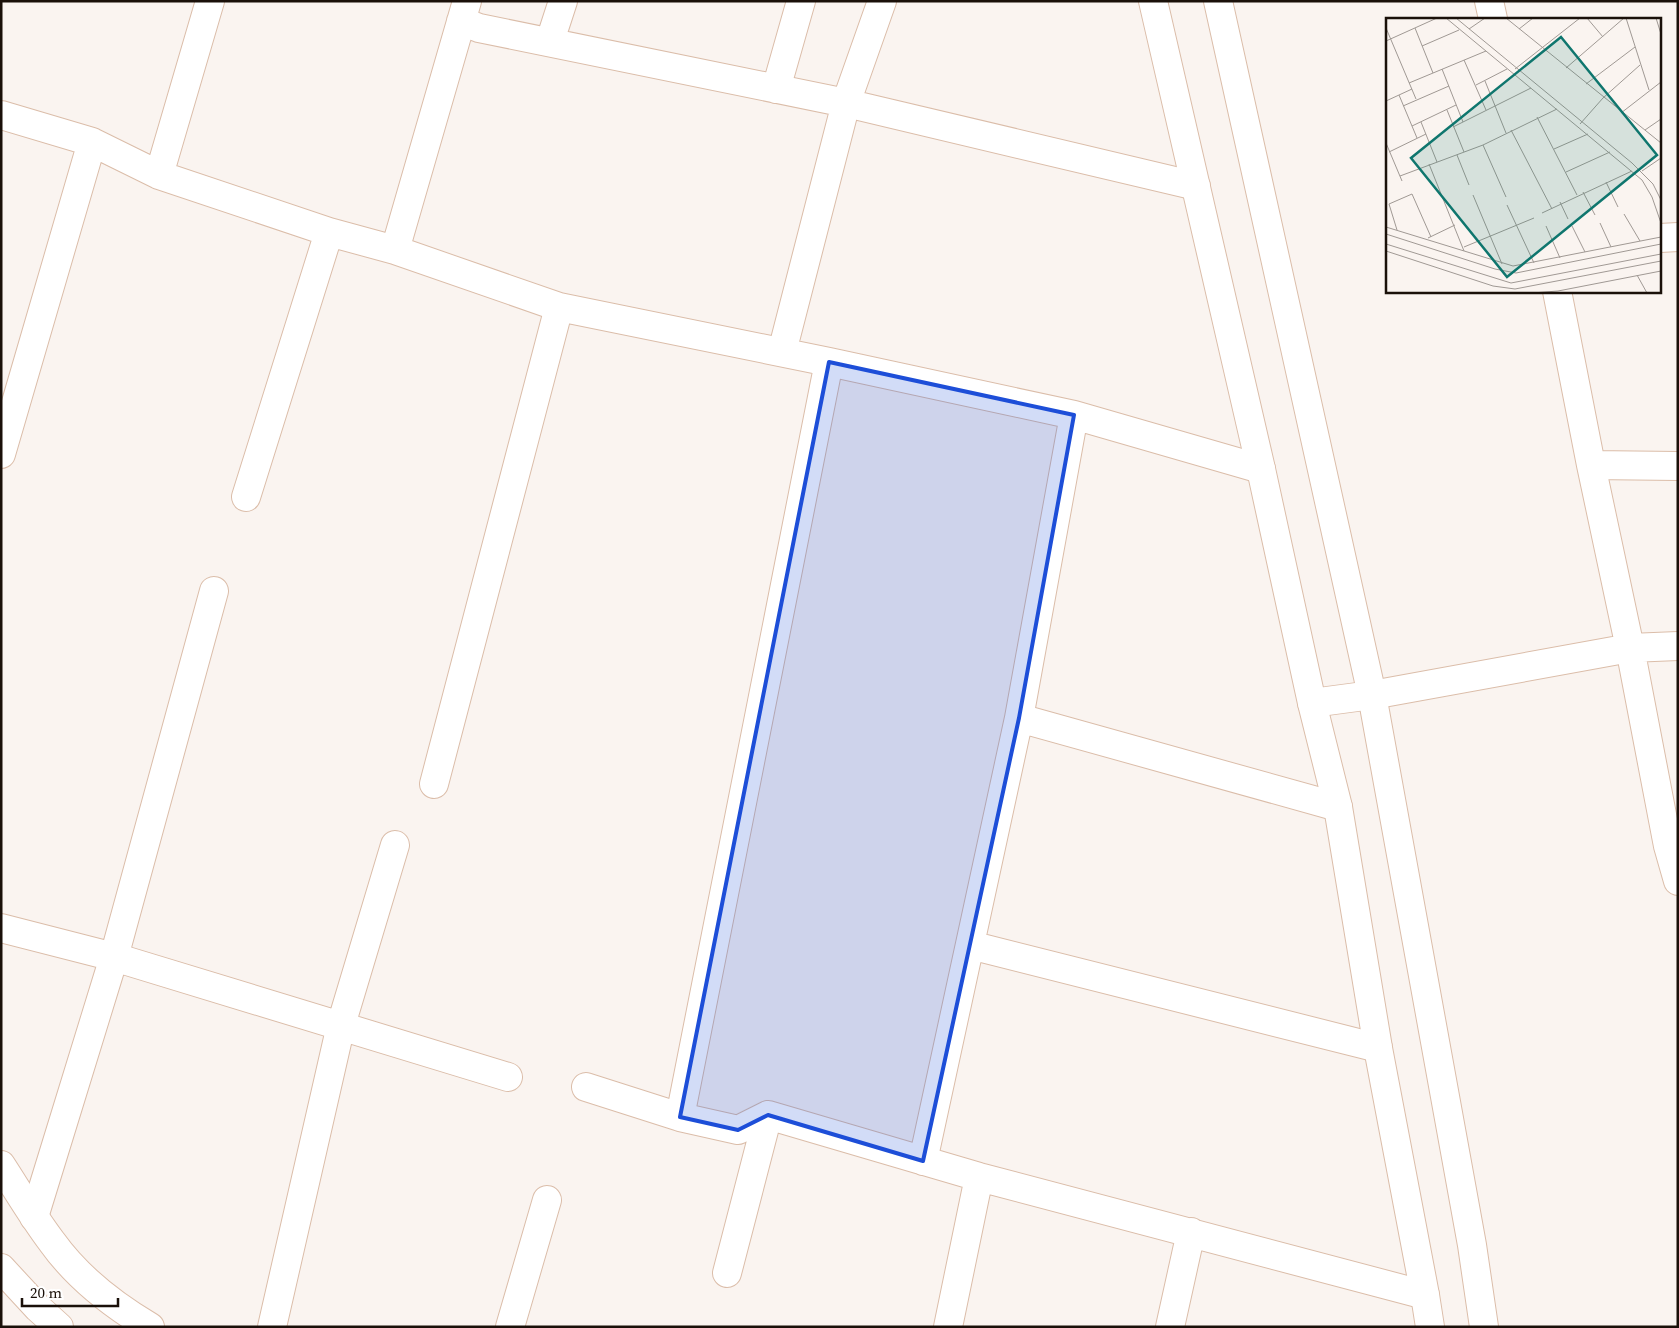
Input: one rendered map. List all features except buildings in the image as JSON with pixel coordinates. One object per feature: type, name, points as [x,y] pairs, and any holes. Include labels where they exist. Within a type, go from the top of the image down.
[{"type":"street","points":[[159,175],[210,1]]},
{"type":"street","points":[[550,41],[563,1]]},
{"type":"street","points":[[776,89],[801,1]]},
{"type":"street","points":[[782,352],[846,103],[882,1]]},
{"type":"street","points":[[1154,1],[1261,469],[1312,703],[1338,807],[1378,1048],[1430,1327]]},
{"type":"street","points":[[1218,1],[1372,695],[1470,1235],[1484,1327]]},
{"type":"street","points":[[1489,1],[1493,18]]},
{"type":"street","points":[[464,11],[479,28],[846,103],[1196,186]]},
{"type":"street","points":[[395,250],[464,11]]},
{"type":"street","points":[[1,115],[92,142],[159,175],[329,232],[395,250],[559,307],[782,352],[1074,415],[1261,469]]},
{"type":"street","points":[[1,454],[92,142]]},
{"type":"street","points":[[246,497],[329,232]]},
{"type":"street","points":[[1662,238],[1678,237]]},
{"type":"street","points":[[1557,292],[1591,465],[1673,846],[1678,881]]},
{"type":"street","points":[[434,784],[559,307]]},
{"type":"street","points":[[680,1117],[829,362]]},
{"type":"street","points":[[923,1161],[1019,718],[1074,415]]},
{"type":"street","points":[[1591,465],[1678,466]]},
{"type":"street","points":[[34,1217],[114,957],[214,591]]},
{"type":"street","points":[[1312,703],[1372,695],[1630,648],[1678,646]]},
{"type":"street","points":[[1019,718],[1338,807]]},
{"type":"street","points":[[272,1327],[341,1025],[395,845]]},
{"type":"street","points":[[1,928],[114,957],[508,1077]]},
{"type":"street","points":[[970,946],[1378,1048]]},
{"type":"street","points":[[586,1087],[680,1117],[738,1130],[768,1115],[923,1161],[1425,1295]]},
{"type":"street","points":[[727,1273],[768,1115]]},
{"type":"street","points":[[1,1165],[52,1243],[73,1267],[122,1309],[150,1327]]},
{"type":"street","points":[[948,1327],[979,1176]]},
{"type":"street","points":[[510,1327],[547,1200]]},
{"type":"street","points":[[1170,1327],[1191,1232]]},
{"type":"street","points":[[1,1268],[38,1308],[59,1327]]},
{"type":"highlighted area","points":[[829,362],[1074,415],[1019,718],[923,1161],[768,1115],[738,1130],[680,1117]]}]
